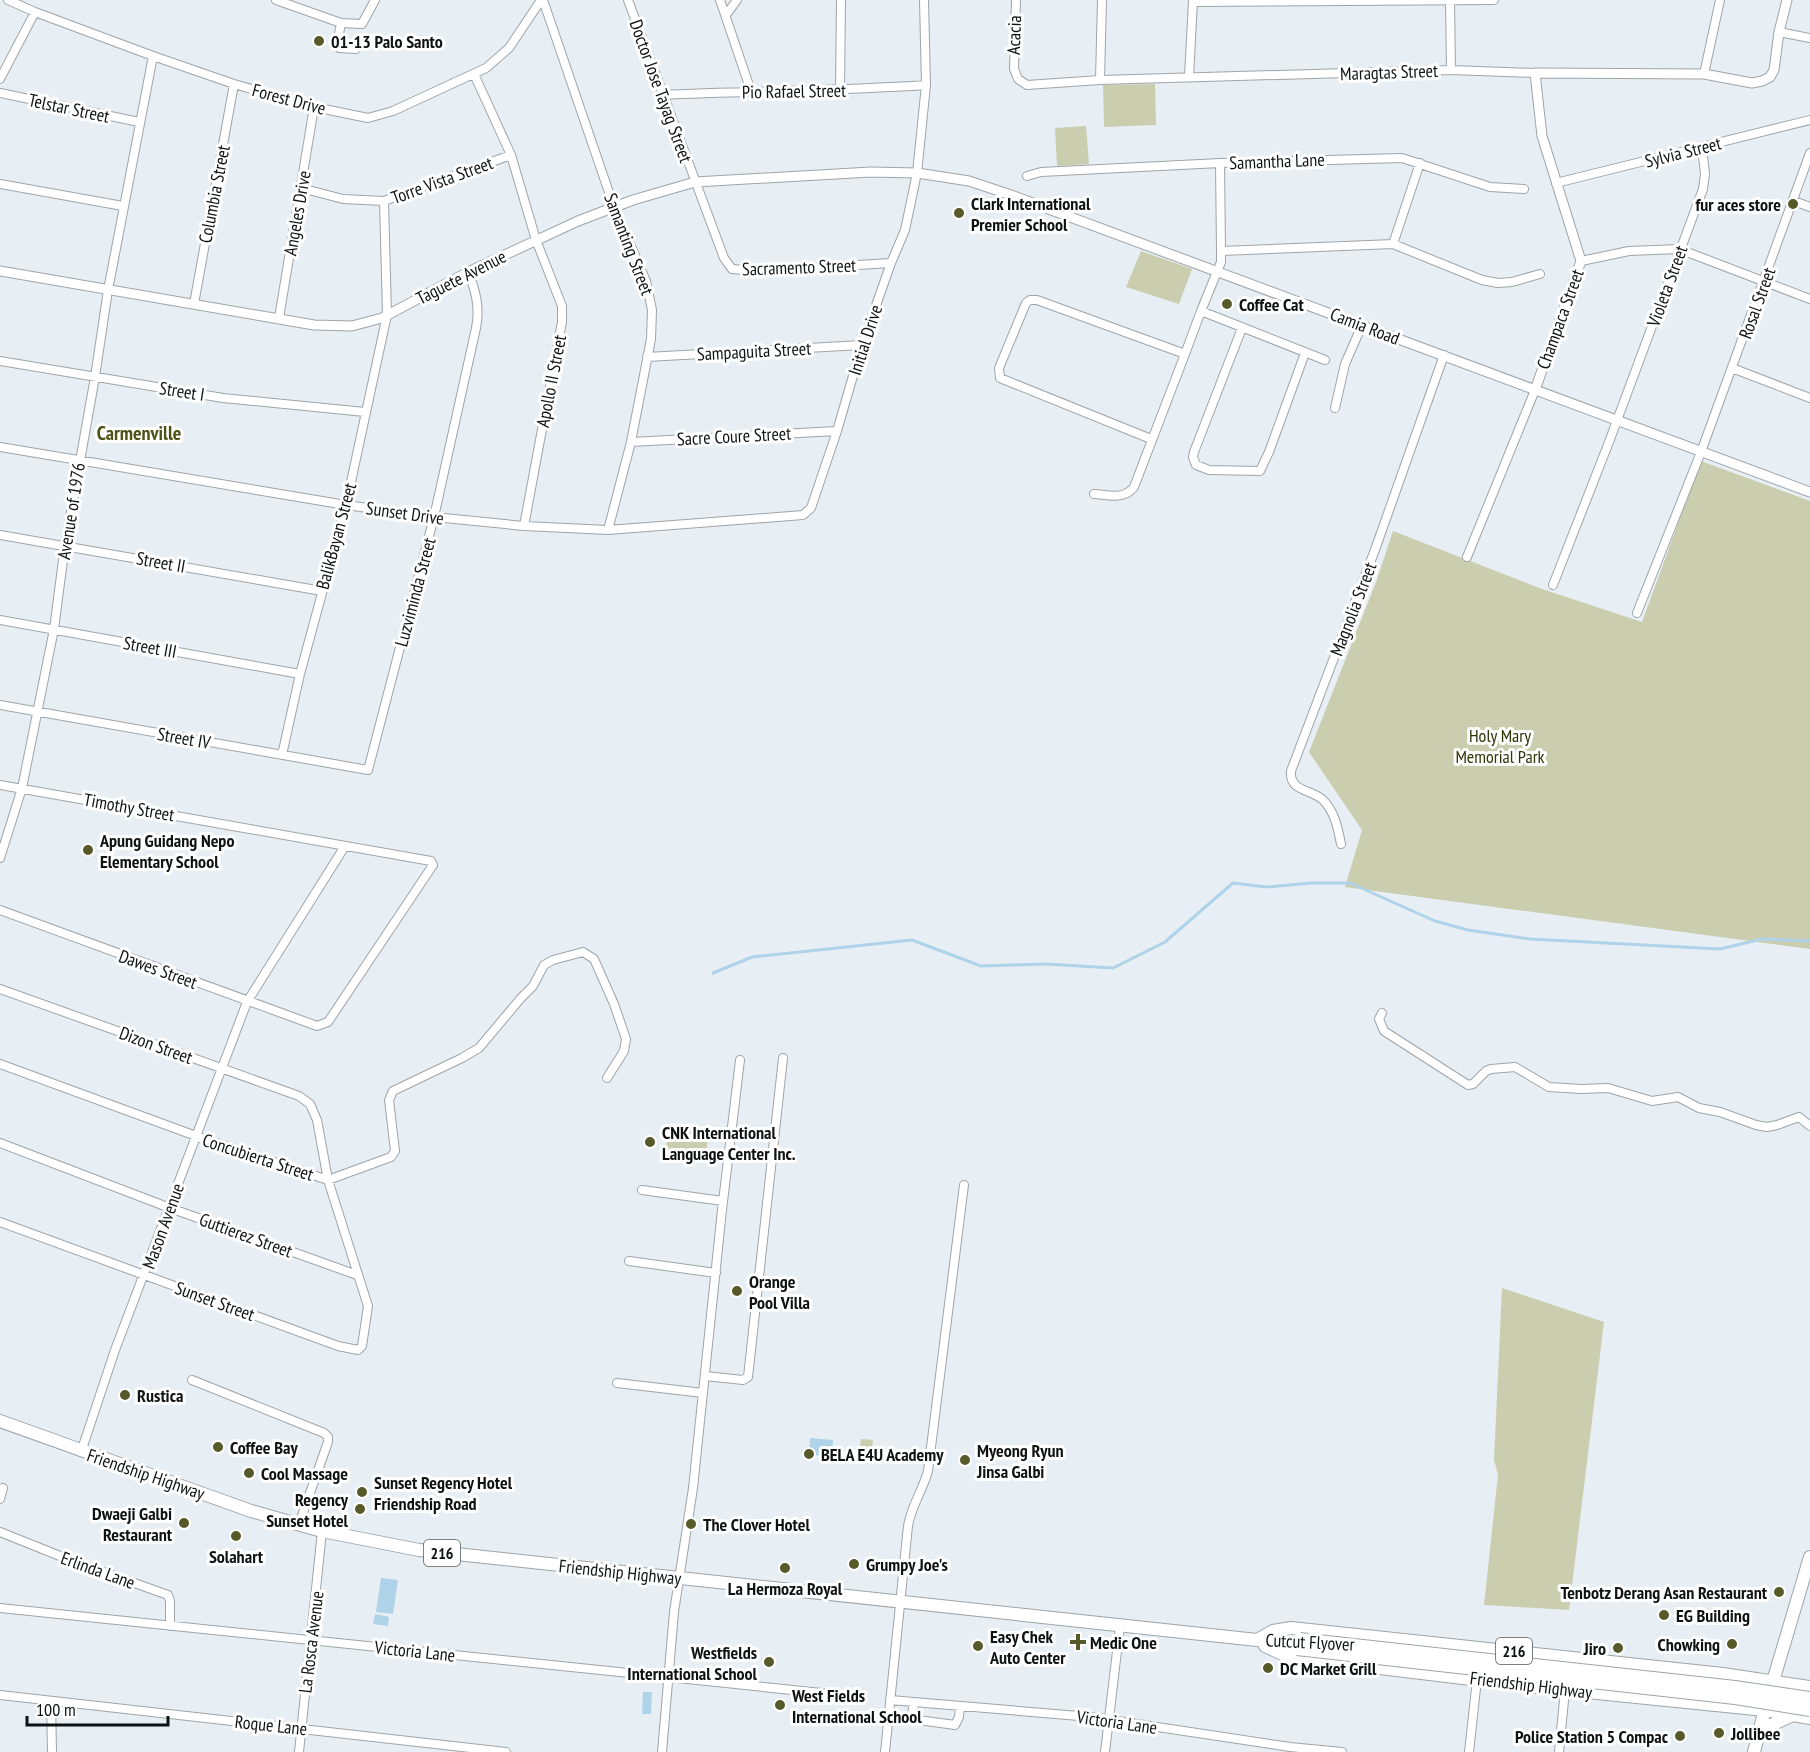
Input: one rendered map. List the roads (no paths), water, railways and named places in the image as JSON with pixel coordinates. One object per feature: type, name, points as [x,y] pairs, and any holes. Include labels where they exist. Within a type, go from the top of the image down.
[{"type":"main road","name":"Friendship Highway","points":[[0,1421],[81,1452],[251,1511],[322,1532],[419,1550],[1257,1640],[1289,1657],[1765,1710],[1810,1718]]},
{"type":"main road","points":[[1754,1752],[1772,1681],[1810,1557]]},
{"type":"main road","name":"Friendship Highway","points":[[1257,1640],[1273,1630],[1291,1628],[1691,1671],[1806,1687]]},
{"type":"main road","name":"Cutcut Flyover","points":[[1257,1640],[1735,1687],[1810,1698]]},
{"type":"main road","name":"Cutcut Flyover","points":[[1299,1644],[1735,1698],[1810,1710]]},
{"type":"main road","points":[[1560,1657],[1551,1664],[1550,1677],[1561,1689]]},
{"type":"main road","points":[[1779,1661],[1793,1680],[1806,1687]]},
{"type":"main road","points":[[1688,1702],[1697,1691],[1696,1677],[1691,1671]]},
{"type":"main road","points":[[1737,1707],[1749,1715],[1760,1730]]},
{"type":"main road","points":[[1760,1730],[1793,1715]]},
{"type":"street","name":"Forest Drive","points":[[8,0],[153,56],[234,84],[314,107],[368,118],[379,116],[486,68],[509,48],[542,0]]},
{"type":"street","points":[[276,0],[341,24],[362,24],[375,0]]},
{"type":"street","name":"Samanting Street","points":[[542,0],[614,207],[646,281],[652,310],[651,339],[631,442],[608,530]]},
{"type":"street","name":"Doctor Jose Tayag Street","points":[[628,0],[695,182]]},
{"type":"street","points":[[631,9],[638,0]]},
{"type":"street","points":[[720,0],[751,91]]},
{"type":"street","points":[[726,15],[737,0]]},
{"type":"street","points":[[840,91],[841,0]]},
{"type":"street","name":"Initial Drive","points":[[811,508],[837,431],[862,345],[891,263],[906,230],[917,173],[926,85],[924,0]]},
{"type":"street","name":"Acacia","points":[[1014,69],[1016,0]]},
{"type":"street","points":[[1100,80],[1102,0]]},
{"type":"street","points":[[1450,0],[1450,70]]},
{"type":"street","points":[[1189,77],[1193,1],[1494,0]]},
{"type":"street","points":[[1704,74],[1720,0]]},
{"type":"street","points":[[1787,0],[1779,32],[1810,38]]},
{"type":"street","points":[[0,79],[35,12]]},
{"type":"street","points":[[341,24],[337,44],[339,48],[356,49]]},
{"type":"street","name":"Maragtas Street","points":[[1014,69],[1018,79],[1027,85],[1100,80],[1450,70],[1704,74],[1752,83],[1770,77],[1774,70],[1779,32]]},
{"type":"street","name":"Avenue of 1976","points":[[0,858],[22,788],[54,630],[65,545],[108,290],[153,56]]},
{"type":"street","name":"Champaca Street","points":[[1467,557],[1535,390],[1581,261],[1542,136],[1535,73]]},
{"type":"street","name":"Apollo II Street","points":[[474,74],[511,155],[536,240],[562,306],[562,322],[524,526]]},
{"type":"street","name":"Columbia Street","points":[[194,304],[234,84]]},
{"type":"street","name":"Pio Rafael Street","points":[[662,95],[751,91],[840,91],[926,85]]},
{"type":"street","name":"Telstar Street","points":[[0,93],[139,122]]},
{"type":"street","name":"Angeles Drive","points":[[279,318],[314,107]]},
{"type":"street","name":"Sylvia Street","points":[[1556,183],[1810,120]]},
{"type":"street","name":"Violeta Street","points":[[1553,585],[1703,189],[1705,174],[1702,148]]},
{"type":"street","name":"Rosal Street","points":[[1636,613],[1701,452],[1810,153]]},
{"type":"street","name":"Torre Vista Street","points":[[301,188],[343,199],[384,201],[511,155]]},
{"type":"street","name":"Samantha Lane","points":[[1027,176],[1041,172],[1220,163],[1402,158],[1490,187],[1524,189]]},
{"type":"street","points":[[1094,494],[1121,496],[1130,492],[1134,487],[1217,271],[1221,251],[1220,163]]},
{"type":"street","points":[[1393,244],[1420,163]]},
{"type":"street","name":"Taguete Avenue","points":[[0,271],[279,318],[314,326],[352,326],[387,315],[468,272],[614,207],[695,182],[871,172],[917,173]]},
{"type":"street","name":"Camia Road","points":[[917,173],[969,181],[1810,492]]},
{"type":"street","name":"Sacramento Street","points":[[695,182],[724,258],[732,269],[756,271],[891,263]]},
{"type":"street","points":[[0,184],[123,206]]},
{"type":"street","name":"BalikBayan Street","points":[[282,755],[300,674],[346,505],[387,315],[384,201]]},
{"type":"street","points":[[1794,201],[1810,207]]},
{"type":"street","points":[[1221,251],[1393,244],[1482,280],[1498,283],[1512,282],[1540,274]]},
{"type":"street","points":[[1581,261],[1629,251],[1679,249],[1810,299]]},
{"type":"street","name":"Luzviminda Street","points":[[368,770],[434,517],[479,313],[477,296],[468,272]]},
{"type":"street","points":[[1151,438],[1000,378],[999,368],[1023,307],[1033,299],[1185,354]]},
{"type":"street","points":[[1201,311],[1325,360]]},
{"type":"street","points":[[1335,408],[1345,364],[1362,325]]},
{"type":"street","points":[[1242,328],[1194,452],[1196,465],[1209,470],[1260,471],[1305,353]]},
{"type":"street","name":"Sampaguita Street","points":[[647,357],[862,345]]},
{"type":"street","name":"Magnolia Street","points":[[1341,844],[1338,828],[1329,808],[1317,795],[1293,783],[1291,771],[1376,547],[1444,356]]},
{"type":"street","name":"Street I","points":[[0,361],[223,398],[365,412]]},
{"type":"street","points":[[1732,368],[1810,398]]},
{"type":"street","name":"Sacre Coure Street","points":[[631,442],[837,431]]},
{"type":"street","name":"Sunset Drive","points":[[0,447],[346,505],[524,526],[608,530],[803,516],[811,508]]},
{"type":"street","name":"Street II","points":[[0,535],[322,591]]},
{"type":"street","name":"Street III","points":[[0,620],[300,674]]},
{"type":"street","name":"Street IV","points":[[0,705],[368,770]]},
{"type":"street","name":"Timothy Street","points":[[0,785],[431,861],[433,865],[328,1022],[317,1026]]},
{"type":"street","name":"Mason Avenue","points":[[81,1452],[115,1350],[247,1002],[345,846]]},
{"type":"street","name":"Dawes Street","points":[[0,910],[317,1026]]},
{"type":"street","name":"Concubierta Street","points":[[0,1065],[196,1136],[328,1180],[391,1157],[395,1151],[388,1100],[393,1091],[479,1048],[533,986],[544,965],[583,952],[594,959],[626,1039],[624,1051],[607,1078]]},
{"type":"street","name":"Dizon Street","points":[[0,988],[299,1096],[310,1104],[317,1120],[328,1180]]},
{"type":"street","points":[[1382,1013],[1379,1019],[1384,1031],[1468,1085],[1473,1084],[1491,1069],[1515,1067],[1549,1087],[1608,1088],[1652,1101],[1678,1098],[1699,1108],[1720,1112],[1756,1125],[1777,1125],[1799,1117],[1810,1126]]},
{"type":"street","points":[[705,1376],[743,1380],[748,1377],[783,1058]]},
{"type":"street","points":[[663,1752],[678,1578],[693,1488],[740,1060]]},
{"type":"street","name":"Guttierez Street","points":[[0,1143],[170,1208],[357,1275]]},
{"type":"street","points":[[328,1180],[357,1275]]},
{"type":"street","points":[[885,1752],[909,1518],[928,1471],[964,1185]]},
{"type":"street","points":[[642,1190],[723,1201]]},
{"type":"street","name":"Sunset Street","points":[[0,1222],[338,1346],[358,1350],[362,1346],[368,1306],[357,1275]]},
{"type":"street","points":[[629,1261],[716,1273]]},
{"type":"street","points":[[192,1380],[324,1433],[328,1437],[299,1524]]},
{"type":"street","points":[[617,1383],[703,1393]]},
{"type":"street","points":[[0,1499],[3,1488]]},
{"type":"street","name":"Erlinda Lane","points":[[0,1532],[168,1595],[170,1626]]},
{"type":"street","name":"La Rosca Avenue","points":[[299,1752],[322,1532]]},
{"type":"street","name":"Victoria Lane","points":[[0,1608],[831,1694]]},
{"type":"street","points":[[1105,1752],[1120,1626]]},
{"type":"street","points":[[1469,1752],[1477,1679]]},
{"type":"street","points":[[1559,1752],[1561,1689]]},
{"type":"street","name":"Roque Lane","points":[[0,1695],[506,1752]]},
{"type":"street","name":"Victoria Lane","points":[[890,1700],[1090,1718],[1342,1752]]},
{"type":"street","points":[[51,1701],[52,1752]]},
{"type":"street","points":[[911,1719],[914,1703]]},
{"type":"street","points":[[888,1719],[911,1719],[955,1725],[960,1707]]},
{"type":"water","points":[[810,1438],[833,1440],[832,1456],[809,1455]]},
{"type":"water","points":[[381,1578],[398,1580],[393,1614],[376,1612]]},
{"type":"water","points":[[375,1614],[389,1617],[388,1626],[373,1624]]},
{"type":"water","points":[[643,1692],[652,1692],[651,1714],[642,1714]]},
{"type":"waterway","points":[[713,973],[752,957],[912,940],[981,966],[1046,964],[1113,968],[1165,942],[1233,883],[1266,887],[1312,883],[1350,883],[1435,921],[1468,930],[1530,939],[1720,949],[1762,939],[1810,941]]},
{"type":"place","name":"01-13 Palo Santo","points":[[319,41]]},
{"type":"place","name":"fur aces store","points":[[1793,204]]},
{"type":"place","name":"Clark International Premier School","points":[[959,213]]},
{"type":"place","name":"Coffee Cat","points":[[1227,304]]},
{"type":"place","name":"Apung Guidang Nepo Elementary School","points":[[88,850]]},
{"type":"place","name":"CNK International Language Center Inc.","points":[[650,1142]]},
{"type":"place","name":"Orange Pool Villa","points":[[737,1291]]},
{"type":"place","name":"Rustica","points":[[125,1395]]},
{"type":"place","name":"Coffee Bay","points":[[218,1447]]},
{"type":"place","name":"BELA E4U Academy","points":[[809,1454]]},
{"type":"place","name":"Myeong Ryun Jinsa Galbi","points":[[965,1460]]},
{"type":"place","name":"Cool Massage","points":[[249,1473]]},
{"type":"place","name":"Sunset Regency Hotel Friendship Road","points":[[362,1492]]},
{"type":"place","name":"Regency Sunset Hotel","points":[[360,1509]]},
{"type":"place","name":"Dwaeji Galbi Restaurant","points":[[184,1523]]},
{"type":"place","name":"The Clover Hotel","points":[[691,1524]]},
{"type":"place","name":"Solahart","points":[[236,1536]]},
{"type":"place","name":"Grumpy Joe's","points":[[854,1564]]},
{"type":"place","name":"La Hermoza Royal","points":[[785,1568]]},
{"type":"place","name":"Tenbotz Derang Asan Restaurant","points":[[1779,1592]]},
{"type":"place","name":"EG Building","points":[[1664,1615]]},
{"type":"place","name":"Medic One","points":[[1078,1642]]},
{"type":"place","name":"Chowking","points":[[1732,1644]]},
{"type":"place","name":"Easy Chek Auto Center","points":[[978,1646]]},
{"type":"place","name":"Jiro","points":[[1618,1648]]},
{"type":"place","name":"Westfields International School","points":[[769,1662]]},
{"type":"place","name":"DC Market Grill","points":[[1268,1668]]},
{"type":"place","name":"West Fields International School","points":[[780,1705]]},
{"type":"place","name":"Jollibee","points":[[1719,1733]]},
{"type":"place","name":"Police Station 5 Compac","points":[[1680,1736]]},
{"type":"district","name":"Carmenville","points":[[139,433]]},
{"type":"park label","name":"Holy Mary Memorial Park","points":[[1500,745]]}]
